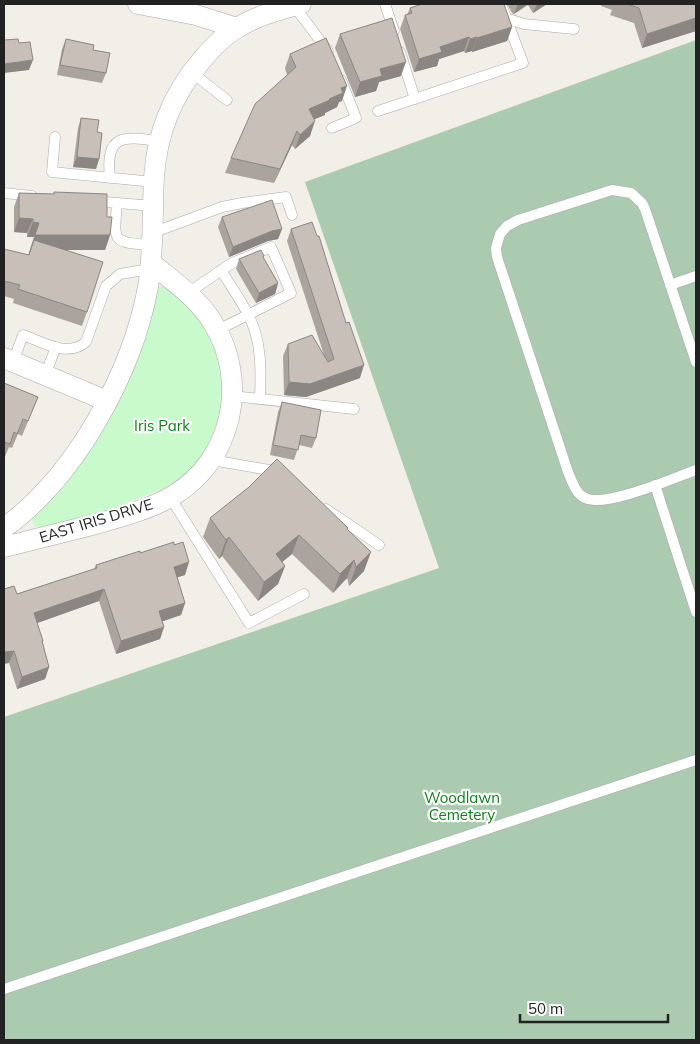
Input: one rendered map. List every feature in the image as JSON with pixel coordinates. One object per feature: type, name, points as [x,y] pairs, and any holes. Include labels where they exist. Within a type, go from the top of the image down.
[{"type":"street","points":[[138,4],[196,15],[237,28]]},
{"type":"street","name":"EAST IRIS DRIVE","points":[[4,528],[16,519],[58,476],[76,453],[107,401],[139,327],[151,252],[158,141],[168,110],[178,91],[191,72],[213,48],[237,28],[254,19],[289,6]]},
{"type":"street","name":"EAST IRIS DRIVE","points":[[4,546],[142,510],[170,497],[196,479],[216,454],[232,396],[231,366],[226,350],[218,330],[206,312],[151,252]]},
{"type":"street","points":[[8,360],[107,401]]},
{"type":"lane","points":[[385,4],[416,99]]},
{"type":"lane","points":[[378,112],[524,63],[501,4]]},
{"type":"lane","points":[[289,6],[320,39],[331,58]]},
{"type":"lane","points":[[506,18],[524,24],[574,30]]},
{"type":"lane","points":[[191,72],[228,100]]},
{"type":"lane","points":[[332,128],[356,118],[338,72]]},
{"type":"lane","points":[[54,137],[52,172],[154,182]]},
{"type":"lane","points":[[110,178],[108,162],[113,147],[118,142],[124,138],[132,137],[158,141]]},
{"type":"lane","points":[[696,362],[645,209],[636,197],[625,191],[612,190],[518,220],[503,230],[497,243],[497,257],[568,472],[578,492],[588,499],[604,500],[655,485],[696,470]]},
{"type":"lane","points":[[4,193],[41,196]]},
{"type":"lane","points":[[8,360],[23,335],[68,350],[78,348],[86,342],[106,286],[115,277],[222,207],[286,197],[292,215]]},
{"type":"lane","points":[[79,200],[153,206]]},
{"type":"lane","points":[[116,202],[114,231],[116,237],[121,241],[151,252]]},
{"type":"lane","points":[[188,293],[232,263],[271,247],[291,293],[218,330]]},
{"type":"lane","points":[[221,270],[248,315],[254,330],[260,354],[260,399]]},
{"type":"lane","points":[[670,285],[696,276]]},
{"type":"lane","points":[[45,375],[56,347]]},
{"type":"lane","points":[[232,396],[354,409]]},
{"type":"lane","points":[[212,460],[269,470],[276,473],[282,480]]},
{"type":"lane","points":[[655,485],[696,612]]},
{"type":"lane","points":[[170,497],[249,623],[304,594]]},
{"type":"lane","points":[[315,502],[379,545]]},
{"type":"lane","points":[[4,989],[696,760]]},
{"type":"green space","name":"Woodlawn Cemetery","points":[[696,40],[696,1040],[4,1040],[4,717],[439,568],[305,182]]},
{"type":"green space","name":"Iris Park","points":[[163,286],[185,301],[212,340],[220,360],[223,394],[219,419],[205,454],[188,473],[170,486],[106,511],[45,528],[35,527],[32,519],[81,464],[107,423],[127,383],[139,353],[156,292],[158,288]]},
{"type":"building","points":[[422,4],[504,4],[512,27],[477,38],[470,39],[469,37],[440,47],[442,52],[419,59],[405,15],[412,13],[410,8]]},
{"type":"building","points":[[627,4],[696,4],[696,18],[647,34],[639,8]]},
{"type":"building","points":[[392,18],[406,62],[380,69],[382,76],[360,82],[340,34]]},
{"type":"building","points":[[326,38],[347,86],[341,88],[343,93],[309,109],[315,121],[300,135],[297,131],[280,169],[231,158],[255,104],[296,67],[290,54]]},
{"type":"building","points":[[18,39],[19,43],[30,42],[33,60],[4,64],[4,40]]},
{"type":"building","points":[[66,39],[94,45],[93,50],[110,53],[106,73],[60,65]]},
{"type":"building","points":[[81,118],[99,120],[97,132],[102,133],[99,159],[77,157]]},
{"type":"building","points":[[54,192],[107,194],[107,217],[112,217],[110,235],[35,235],[39,223],[33,222],[33,219],[19,218],[19,193],[54,194]]},
{"type":"building","points":[[272,200],[282,229],[272,231],[233,247],[222,217]]},
{"type":"building","points":[[312,222],[317,236],[319,236],[346,323],[349,322],[364,365],[310,384],[289,382],[288,344],[312,335],[328,362],[334,359],[291,229]]},
{"type":"building","points":[[34,240],[103,262],[87,312],[18,289],[20,285],[4,281],[4,249],[29,255]]},
{"type":"building","points":[[261,250],[278,283],[259,293],[239,259]]},
{"type":"building","points":[[4,383],[38,397],[28,421],[23,419],[17,434],[14,432],[10,444],[4,442]]},
{"type":"building","points":[[282,402],[321,410],[316,438],[301,435],[298,450],[273,445]]},
{"type":"building","points":[[277,459],[371,552],[356,567],[354,560],[340,574],[299,535],[276,554],[285,566],[264,582],[229,537],[226,540],[210,518],[249,487]]},
{"type":"building","points":[[174,542],[174,545],[183,542],[189,562],[174,567],[185,603],[159,611],[164,627],[121,641],[104,589],[34,613],[49,667],[22,677],[14,651],[4,652],[4,589],[14,586],[17,594],[97,568],[96,565]]}]
